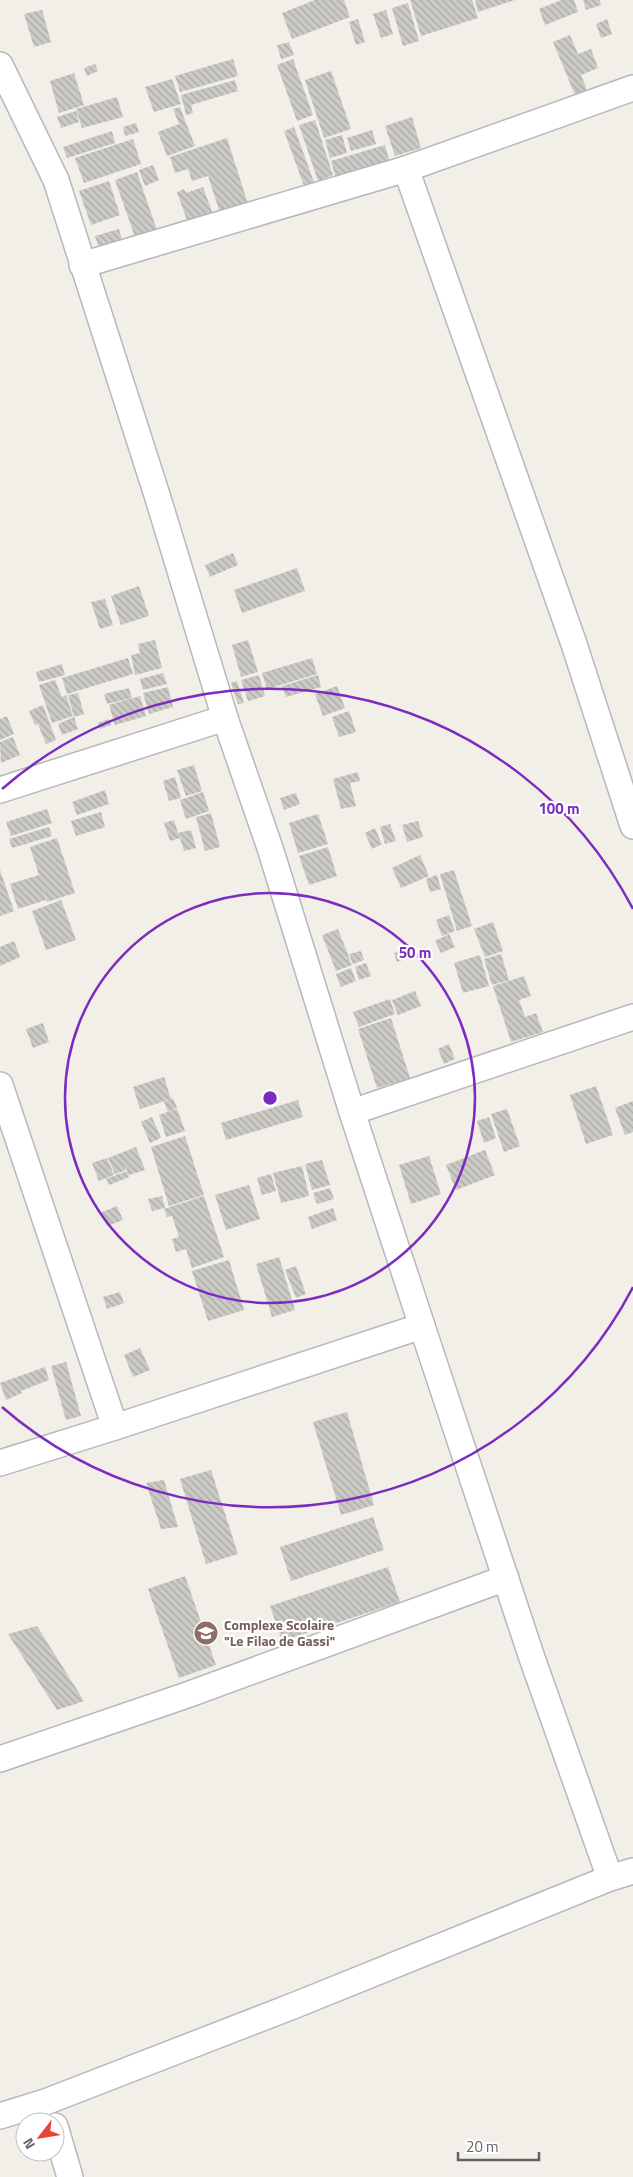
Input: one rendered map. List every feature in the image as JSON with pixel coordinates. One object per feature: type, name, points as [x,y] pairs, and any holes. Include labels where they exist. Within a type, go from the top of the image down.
[{"type":"street","points":[[1,68],[56,180],[157,495],[224,718],[270,848],[352,1112],[506,1578],[610,1878]]},
{"type":"street","points":[[82,265],[406,170],[633,88]]},
{"type":"street","points":[[406,170],[574,644],[633,826]]},
{"type":"street","points":[[0,790],[224,718]]},
{"type":"street","points":[[352,1112],[633,1018]]},
{"type":"street","points":[[1,1094],[114,1428]]},
{"type":"street","points":[[0,1463],[114,1428],[422,1326]]},
{"type":"street","points":[[0,1759],[250,1672],[506,1578]]},
{"type":"street","points":[[0,2116],[51,2111],[293,2006],[610,1878],[633,1871]]},
{"type":"street","points":[[65,2160],[70,2177]]},
{"type":"building","points":[[315,0],[344,0],[350,17],[292,39],[282,13]]},
{"type":"building","points":[[410,0],[472,0],[478,18],[421,36]]},
{"type":"building","points":[[475,0],[515,0],[478,12]]},
{"type":"building","points":[[561,0],[574,0],[578,12],[545,25],[539,9]]},
{"type":"building","points":[[583,0],[600,0],[601,5],[586,10]]},
{"type":"building","points":[[408,3],[419,41],[403,46],[392,8]]},
{"type":"building","points":[[42,10],[51,42],[34,47],[24,14]]},
{"type":"building","points":[[386,10],[393,34],[381,38],[373,14]]},
{"type":"building","points":[[358,19],[365,42],[356,45],[349,22]]},
{"type":"building","points":[[607,19],[612,34],[601,38],[596,24]]},
{"type":"building","points":[[570,35],[578,54],[591,49],[598,68],[581,75],[587,90],[575,95],[553,42]]},
{"type":"building","points":[[289,42],[294,55],[281,59],[277,45]]},
{"type":"building","points":[[233,59],[238,76],[180,92],[175,76]]},
{"type":"building","points":[[293,59],[313,115],[297,121],[277,65]]},
{"type":"building","points":[[95,64],[98,71],[87,76],[84,68]]},
{"type":"building","points":[[331,71],[351,129],[324,138],[305,80]]},
{"type":"building","points":[[74,73],[84,105],[59,113],[50,81]]},
{"type":"building","points":[[172,79],[181,104],[154,112],[145,87]]},
{"type":"building","points":[[235,80],[238,91],[191,105],[193,113],[186,115],[181,95]]},
{"type":"building","points":[[117,97],[123,117],[82,128],[76,109]]},
{"type":"building","points":[[180,107],[195,146],[167,156],[158,132],[179,124],[173,109]]},
{"type":"building","points":[[76,111],[79,122],[61,128],[57,117]]},
{"type":"building","points":[[412,117],[421,148],[395,156],[385,126]]},
{"type":"building","points":[[315,120],[333,175],[318,181],[299,125]]},
{"type":"building","points":[[136,123],[139,132],[125,136],[123,127]]},
{"type":"building","points":[[294,127],[314,182],[304,186],[284,131]]},
{"type":"building","points":[[372,130],[376,144],[351,151],[347,138]]},
{"type":"building","points":[[112,131],[115,143],[67,158],[63,147]]},
{"type":"building","points":[[342,135],[347,153],[330,158],[325,140]]},
{"type":"building","points":[[227,138],[248,204],[220,213],[208,176],[192,181],[188,169],[175,173],[170,157]]},
{"type":"building","points":[[133,139],[141,164],[84,183],[75,158]]},
{"type":"building","points":[[385,145],[391,166],[337,182],[331,161]]},
{"type":"building","points":[[153,165],[159,180],[145,186],[139,170]]},
{"type":"building","points":[[137,172],[158,233],[136,240],[115,180]]},
{"type":"building","points":[[109,181],[120,215],[91,225],[79,191]]},
{"type":"building","points":[[203,187],[214,217],[189,226],[177,192],[184,189],[186,193]]},
{"type":"building","points":[[119,229],[123,244],[100,251],[95,236]]},
{"type":"building","points":[[233,553],[238,565],[210,577],[205,565]]},
{"type":"building","points":[[297,568],[305,591],[242,613],[234,590]]},
{"type":"building","points":[[139,586],[149,616],[121,625],[111,596]]},
{"type":"building","points":[[105,599],[113,625],[100,629],[91,602]]},
{"type":"building","points":[[155,640],[162,668],[135,675],[131,655],[140,653],[138,644]]},
{"type":"building","points":[[248,640],[258,672],[241,677],[232,645]]},
{"type":"building","points":[[128,658],[133,674],[67,694],[62,678]]},
{"type":"building","points":[[312,658],[317,674],[267,689],[262,673]]},
{"type":"building","points":[[62,664],[65,675],[39,682],[36,672]]},
{"type":"building","points":[[163,673],[167,684],[143,690],[140,679]]},
{"type":"building","points":[[259,675],[265,696],[248,701],[241,680]]},
{"type":"building","points":[[318,675],[321,687],[286,697],[282,686]]},
{"type":"building","points":[[55,680],[62,697],[66,695],[73,716],[52,723],[39,685]]},
{"type":"building","points":[[237,681],[244,703],[238,704],[231,683]]},
{"type":"building","points":[[337,686],[345,708],[323,716],[315,694]]},
{"type":"building","points":[[168,687],[173,707],[149,714],[143,693]]},
{"type":"building","points":[[129,688],[132,698],[107,704],[104,694]]},
{"type":"building","points":[[78,693],[84,714],[74,717],[68,695]]},
{"type":"building","points":[[140,696],[146,716],[115,725],[109,705]]},
{"type":"building","points":[[43,705],[56,740],[46,744],[38,724],[35,725],[29,711]]},
{"type":"building","points":[[349,711],[356,732],[339,737],[332,717]]},
{"type":"building","points":[[7,716],[14,734],[0,740],[0,719]]},
{"type":"building","points":[[74,717],[78,729],[62,735],[58,724]]},
{"type":"building","points":[[109,719],[111,725],[100,729],[98,723]]},
{"type":"building","points":[[13,737],[20,755],[1,763],[0,742]]},
{"type":"building","points":[[194,765],[202,791],[186,796],[177,770]]},
{"type":"building","points":[[358,772],[360,781],[350,783],[356,806],[341,809],[333,779]]},
{"type":"building","points":[[175,777],[181,798],[169,801],[163,781]]},
{"type":"building","points":[[105,790],[109,804],[77,815],[72,802]]},
{"type":"building","points":[[203,792],[209,811],[186,819],[180,800]]},
{"type":"building","points":[[296,793],[300,804],[284,810],[280,798]]},
{"type":"building","points":[[47,809],[52,823],[11,836],[6,822]]},
{"type":"building","points":[[101,812],[105,827],[76,836],[71,821]]},
{"type":"building","points":[[211,813],[220,847],[205,851],[196,817]]},
{"type":"building","points":[[318,814],[328,844],[298,853],[289,823]]},
{"type":"building","points":[[174,820],[178,833],[191,830],[196,848],[184,851],[180,838],[170,841],[164,823]]},
{"type":"building","points":[[418,821],[423,837],[407,842],[402,825]]},
{"type":"building","points":[[390,824],[396,841],[385,844],[380,827]]},
{"type":"building","points":[[49,827],[52,836],[12,848],[9,839]]},
{"type":"building","points":[[375,828],[382,844],[372,849],[365,833]]},
{"type":"building","points":[[57,838],[75,893],[47,902],[42,884],[46,900],[18,909],[10,884],[39,875],[30,847]]},
{"type":"building","points":[[328,847],[337,876],[309,885],[299,856]]},
{"type":"building","points":[[420,855],[429,876],[401,888],[392,868]]},
{"type":"building","points":[[0,870],[14,911],[0,916]]},
{"type":"building","points":[[454,870],[472,926],[457,931],[440,874]]},
{"type":"building","points":[[437,875],[441,889],[430,892],[426,879]]},
{"type":"building","points":[[61,900],[76,940],[46,950],[32,911]]},
{"type":"building","points":[[449,915],[455,931],[442,936],[436,920]]},
{"type":"building","points":[[493,922],[503,951],[485,957],[474,929]]},
{"type":"building","points":[[338,929],[352,965],[336,971],[322,935]]},
{"type":"building","points":[[449,934],[455,947],[441,953],[435,941]]},
{"type":"building","points":[[14,941],[20,957],[0,966],[0,947]]},
{"type":"building","points":[[404,949],[408,958],[397,962],[394,953]]},
{"type":"building","points":[[361,951],[364,960],[353,964],[349,954]]},
{"type":"building","points":[[501,954],[509,980],[492,985],[484,959]]},
{"type":"building","points":[[480,955],[489,986],[463,993],[454,963]]},
{"type":"building","points":[[366,963],[371,976],[359,980],[355,967]]},
{"type":"building","points":[[351,968],[356,981],[341,987],[336,974]]},
{"type":"building","points":[[524,976],[531,996],[519,1000],[525,1017],[536,1013],[543,1032],[511,1042],[493,986]]},
{"type":"building","points":[[415,991],[421,1006],[398,1015],[392,1000]]},
{"type":"building","points":[[390,999],[395,1014],[359,1027],[353,1012]]},
{"type":"building","points":[[391,1018],[410,1078],[377,1088],[358,1029]]},
{"type":"building","points":[[43,1023],[49,1042],[33,1048],[26,1029]]},
{"type":"building","points":[[449,1044],[455,1059],[444,1064],[438,1049]]},
{"type":"building","points":[[164,1077],[171,1099],[140,1109],[133,1087]]},
{"type":"building","points":[[596,1086],[613,1135],[586,1144],[570,1095]]},
{"type":"building","points":[[173,1098],[177,1108],[168,1112],[164,1102]]},
{"type":"building","points":[[298,1100],[303,1117],[226,1140],[221,1123]]},
{"type":"building","points":[[633,1101],[633,1132],[625,1135],[615,1108]]},
{"type":"building","points":[[177,1109],[185,1131],[166,1137],[159,1115]]},
{"type":"building","points":[[507,1109],[520,1146],[504,1152],[491,1114]]},
{"type":"building","points":[[152,1117],[161,1138],[150,1143],[141,1122]]},
{"type":"building","points":[[489,1117],[496,1138],[484,1143],[477,1121]]},
{"type":"building","points":[[185,1136],[204,1195],[169,1206],[151,1147]]},
{"type":"building","points":[[136,1147],[145,1170],[129,1175],[125,1165],[126,1170],[115,1174],[108,1158]]},
{"type":"building","points":[[485,1150],[495,1175],[456,1190],[446,1165]]},
{"type":"building","points":[[429,1156],[441,1194],[411,1204],[399,1165]]},
{"type":"building","points":[[107,1158],[114,1175],[99,1181],[92,1163]]},
{"type":"building","points":[[322,1160],[330,1185],[312,1190],[305,1164]]},
{"type":"building","points":[[302,1166],[309,1196],[281,1203],[273,1173]]},
{"type":"building","points":[[127,1171],[129,1177],[109,1185],[106,1179]]},
{"type":"building","points":[[271,1174],[276,1191],[262,1195],[257,1178]]},
{"type":"building","points":[[249,1185],[260,1219],[226,1230],[215,1195]]},
{"type":"building","points":[[330,1188],[334,1199],[317,1204],[313,1193]]},
{"type":"building","points":[[162,1196],[165,1208],[152,1211],[148,1199]]},
{"type":"building","points":[[204,1196],[224,1257],[192,1268],[186,1249],[176,1252],[172,1239],[179,1237],[172,1216],[167,1217],[164,1209]]},
{"type":"building","points":[[117,1206],[123,1220],[107,1226],[102,1212]]},
{"type":"building","points":[[333,1208],[337,1220],[312,1229],[308,1217]]},
{"type":"building","points":[[279,1257],[295,1310],[272,1317],[256,1264]]},
{"type":"building","points":[[229,1260],[244,1310],[208,1321],[192,1271]]},
{"type":"building","points":[[296,1266],[306,1294],[296,1298],[285,1270]]},
{"type":"building","points":[[120,1292],[124,1303],[107,1309],[103,1297]]},
{"type":"building","points":[[140,1348],[150,1370],[133,1377],[124,1355]]},
{"type":"building","points":[[66,1362],[81,1416],[66,1420],[51,1366]]},
{"type":"building","points":[[45,1367],[49,1380],[21,1391],[22,1393],[6,1400],[0,1383]]},
{"type":"building","points":[[347,1412],[374,1505],[341,1515],[313,1422]]},
{"type":"building","points":[[211,1470],[238,1554],[206,1564],[180,1479]]},
{"type":"building","points":[[164,1480],[178,1527],[161,1529],[146,1483]]},
{"type":"building","points":[[373,1517],[384,1550],[291,1581],[280,1547]]},
{"type":"building","points":[[388,1567],[400,1602],[282,1641],[270,1606]]},
{"type":"building","points":[[185,1576],[216,1665],[179,1678],[148,1589]]},
{"type":"building","points":[[37,1626],[84,1701],[57,1710],[8,1634]]},
{"type":"place","name":"Complexe Scolaire \"Le Filao de Gassi\"","points":[[206,1633]]}]
